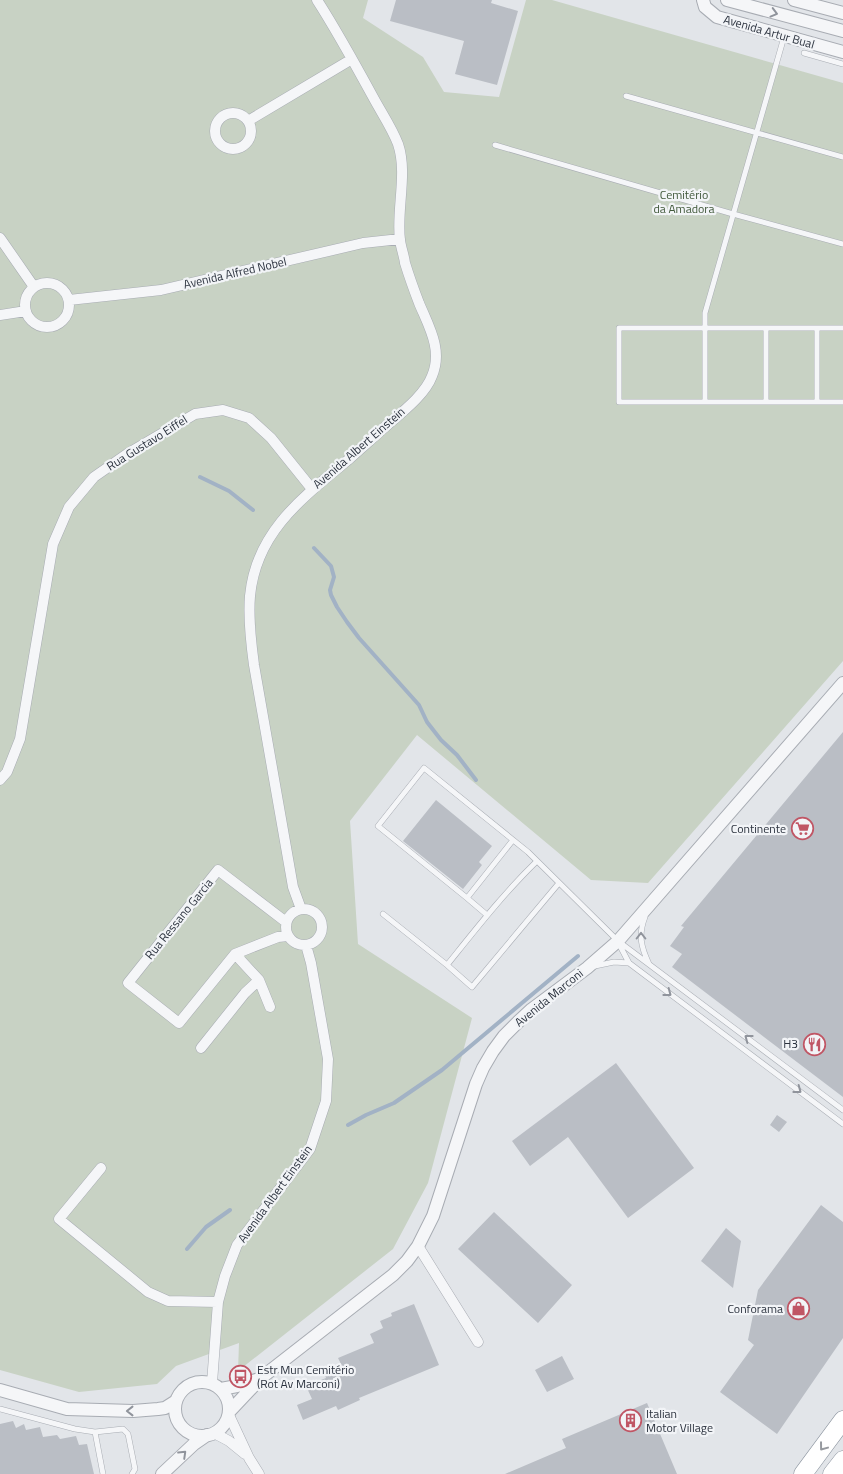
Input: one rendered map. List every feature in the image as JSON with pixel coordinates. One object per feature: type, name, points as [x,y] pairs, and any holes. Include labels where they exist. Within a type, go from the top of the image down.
[{"type":"highway","points":[[803,1474],[843,1420]]},
{"type":"highway","points":[[832,1474],[843,1460]]},
{"type":"street","name":"Avenida Albert Einstein","points":[[301,909],[291,877],[250,637],[250,595],[255,571],[264,547],[274,530],[312,489],[408,407],[425,389],[432,377],[435,366],[434,339],[408,273],[400,239],[402,166],[398,145],[352,59],[317,0]]},
{"type":"street","name":"Avenida Artur Bual","points":[[703,0],[705,7],[717,18],[843,52]]},
{"type":"street","name":"Avenida Artur Bual","points":[[727,0],[843,31]]},
{"type":"street","points":[[794,0],[843,13]]},
{"type":"street","points":[[248,121],[352,59]]},
{"type":"street","points":[[0,238],[34,287]]},
{"type":"street","name":"Avenida Alfred Nobel","points":[[69,300],[161,290],[363,243],[400,239]]},
{"type":"street","points":[[40,284],[55,284],[66,293],[69,300],[68,314],[64,320],[53,327],[39,326],[28,317],[26,311],[26,298],[29,292],[40,284]]},
{"type":"street","points":[[0,315],[26,311]]},
{"type":"street","name":"Rua Gustavo Eiffel","points":[[0,780],[7,772],[20,739],[53,544],[69,507],[94,477],[127,454],[195,414],[223,410],[249,418],[272,438],[312,489]]},
{"type":"street","name":"Avenida Marconi","points":[[229,1414],[261,1378],[393,1274],[407,1260],[418,1246],[433,1216],[476,1084],[483,1068],[504,1036],[532,1009],[587,968],[618,941],[843,683]]},
{"type":"street","name":"Rua Ressano Garcia","points":[[235,954],[179,1023],[128,983],[218,870],[286,922]]},
{"type":"street","points":[[301,909],[312,911],[322,925],[316,941],[306,945],[295,943],[288,936],[285,927],[292,913],[301,909]]},
{"type":"street","points":[[270,1007],[259,980],[235,954],[278,937],[288,936]]},
{"type":"street","name":"Avenida Albert Einstein","points":[[216,1386],[218,1302],[225,1276],[237,1245],[310,1149],[326,1101],[328,1059],[306,945]]},
{"type":"street","points":[[201,1048],[245,993],[259,980]]},
{"type":"street","points":[[101,1168],[59,1219],[148,1292],[168,1301],[218,1302]]},
{"type":"street","points":[[418,1246],[478,1342]]},
{"type":"street","name":"Avenida Marconi","points":[[216,1386],[238,1386],[261,1378]]},
{"type":"street","points":[[162,1474],[194,1444],[211,1434],[221,1429],[226,1422],[229,1414],[229,1404],[226,1395],[216,1386],[203,1381],[186,1387],[180,1393],[176,1401],[176,1416],[185,1430],[199,1436],[211,1434],[229,1441],[249,1458]]},
{"type":"street","points":[[0,1390],[67,1409],[133,1411],[165,1408],[176,1401]]},
{"type":"street","points":[[229,1414],[249,1458],[259,1474]]},
{"type":"lane","points":[[705,402],[705,313],[784,36]]},
{"type":"lane","points":[[804,53],[843,64]]},
{"type":"lane","points":[[626,96],[843,156]]},
{"type":"lane","points":[[495,145],[843,244]]},
{"type":"lane","points":[[843,328],[619,328],[619,402],[843,402]]},
{"type":"lane","points":[[766,328],[766,402]]},
{"type":"lane","points":[[817,328],[817,402]]},
{"type":"lane","points":[[487,915],[378,826],[424,768],[537,861],[618,941],[843,1110]]},
{"type":"lane","points":[[467,898],[513,840]]},
{"type":"lane","points":[[447,965],[487,915],[537,861]]},
{"type":"lane","points":[[383,914],[472,987],[559,883]]},
{"type":"lane","points":[[648,907],[640,935],[642,947],[650,964]]},
{"type":"lane","points":[[618,941],[629,963],[843,1124]]},
{"type":"lane","points":[[587,968],[614,962],[629,963]]},
{"type":"lane","points":[[0,1409],[75,1429],[95,1432],[123,1429],[128,1434],[135,1469],[132,1474]]},
{"type":"lane","points":[[95,1432],[103,1474]]},
{"type":"green space","name":"Cemitério da Amadora","points":[[0,0],[368,0],[363,18],[423,57],[444,92],[499,97],[526,0],[552,0],[843,83],[843,661],[648,883],[591,880],[417,735],[350,821],[358,944],[472,1018],[428,1183],[393,1249],[238,1371],[239,1343],[176,1366],[157,1384],[79,1392],[0,1370]]},
{"type":"building","points":[[396,0],[492,0],[491,3],[518,11],[497,85],[455,74],[464,41],[390,21]]},
{"type":"building","name":"Continente","points":[[843,732],[843,1097],[672,967],[682,954],[670,946],[684,927],[681,926]]},
{"type":"building","points":[[436,800],[492,846],[479,862],[482,865],[463,889],[403,841]]},
{"type":"building","points":[[616,1063],[694,1168],[628,1218],[568,1137],[530,1166],[512,1141]]},
{"type":"building","points":[[777,1115],[787,1122],[779,1132],[770,1125]]},
{"type":"building","name":"Conforama","points":[[821,1205],[843,1222],[843,1338],[777,1434],[720,1392],[754,1345],[748,1340],[758,1290]]},
{"type":"building","points":[[494,1212],[572,1285],[538,1323],[458,1249]]},
{"type":"building","points":[[726,1228],[741,1241],[733,1288],[701,1261]]},
{"type":"building","points":[[414,1304],[439,1365],[359,1398],[360,1400],[338,1410],[336,1406],[303,1420],[297,1405],[312,1399],[306,1386],[326,1378],[325,1374],[333,1371],[332,1367],[341,1364],[338,1358],[374,1343],[370,1334],[383,1328],[380,1321],[392,1316],[391,1313]]},
{"type":"building","points":[[562,1356],[574,1379],[547,1392],[535,1370]]},
{"type":"building","name":"Italian Motor Village","points":[[647,1403],[677,1474],[505,1474],[566,1448],[562,1439]]},
{"type":"building","points":[[13,1421],[16,1428],[24,1424],[26,1430],[40,1427],[43,1437],[57,1435],[60,1439],[76,1436],[79,1445],[87,1444],[94,1474],[0,1474],[0,1424]]},
{"type":"waterway","points":[[200,477],[229,491],[253,510]]},
{"type":"waterway","points":[[314,548],[331,566],[334,577],[330,590],[331,595],[347,622],[419,705],[427,722],[441,740],[457,755],[476,780]]},
{"type":"waterway","points":[[348,1125],[394,1103],[442,1070],[578,956]]},
{"type":"waterway","points":[[187,1249],[206,1227],[230,1210]]},
{"type":"place","name":"Continente","points":[[802,829]]},
{"type":"place","name":"H3","points":[[814,1044]]},
{"type":"place","name":"Conforama","points":[[799,1309]]},
{"type":"place","name":"Estr Mun Cemitério (Rot Av Marconi)","points":[[241,1377]]},
{"type":"place","name":"Italian Motor Village","points":[[630,1421]]}]
